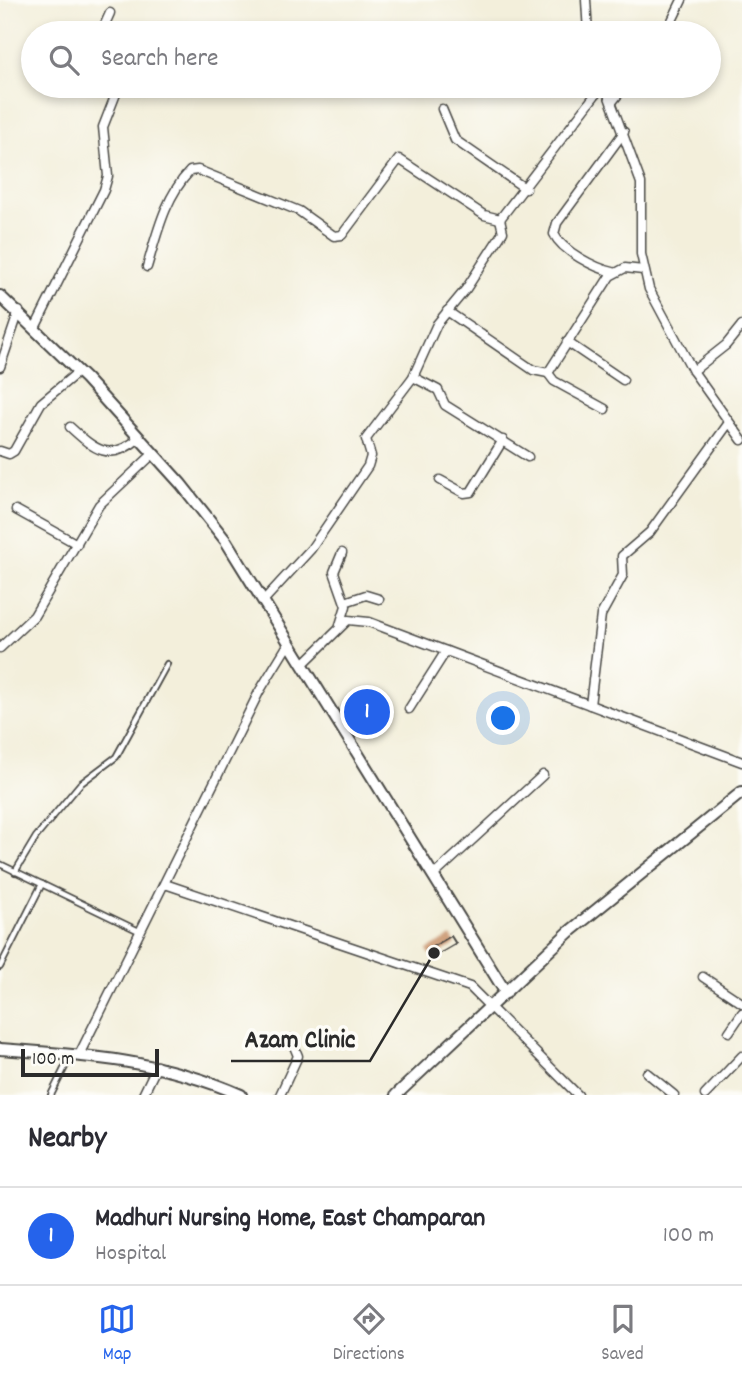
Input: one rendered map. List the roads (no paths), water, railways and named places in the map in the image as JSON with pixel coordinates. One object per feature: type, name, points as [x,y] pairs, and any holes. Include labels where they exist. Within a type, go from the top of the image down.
[{"type":"street","points":[[586,0],[587,21]]},
{"type":"street","points":[[672,21],[682,0]]},
{"type":"street","points":[[106,21],[110,13]]},
{"type":"street","points":[[34,328],[104,190],[108,176],[103,127],[114,98]]},
{"type":"street","points":[[500,219],[595,98]]},
{"type":"street","points":[[610,98],[641,183],[643,270],[649,289],[693,371],[728,424],[742,440]]},
{"type":"street","points":[[612,102],[615,98]]},
{"type":"street","points":[[442,109],[455,140],[526,189]]},
{"type":"street","points":[[624,132],[557,223],[554,234],[560,243],[603,270],[643,270]]},
{"type":"street","points":[[148,267],[173,196],[190,172],[198,170],[299,211],[334,236],[342,235],[399,159],[484,215],[500,219]]},
{"type":"street","points":[[264,600],[311,549],[368,467],[371,456],[366,439],[413,377],[433,331],[447,310],[467,289],[503,232],[500,219]]},
{"type":"street","points":[[548,373],[613,272]]},
{"type":"street","points":[[0,296],[19,311],[139,438],[226,541],[506,993]]},
{"type":"street","points":[[447,310],[533,370],[548,373],[554,381],[605,409]]},
{"type":"street","points":[[0,367],[19,311]]},
{"type":"street","points":[[693,371],[726,345],[742,325]]},
{"type":"street","points":[[567,342],[622,380]]},
{"type":"street","points":[[0,451],[9,454],[14,451],[41,403],[78,372]]},
{"type":"street","points":[[413,377],[435,387],[445,405],[528,457]]},
{"type":"street","points":[[590,705],[601,615],[623,575],[622,556],[650,532],[728,424]]},
{"type":"street","points":[[70,427],[84,440],[107,453],[120,453],[139,438]]},
{"type":"street","points":[[440,480],[464,493],[471,492],[503,440]]},
{"type":"street","points":[[0,648],[34,616],[99,505],[153,454]]},
{"type":"street","points":[[16,510],[77,544]]},
{"type":"street","points":[[340,625],[345,602],[334,572],[342,553]]},
{"type":"street","points":[[345,602],[366,595],[379,599]]},
{"type":"street","points":[[304,663],[340,625],[348,620],[369,622],[742,762]]},
{"type":"street","points":[[75,1054],[165,884],[259,692],[289,643]]},
{"type":"street","points":[[409,709],[446,651]]},
{"type":"street","points":[[433,876],[543,775]]},
{"type":"street","points":[[396,1095],[569,932],[742,792]]},
{"type":"street","points":[[165,884],[271,922],[463,984],[492,1006],[578,1095]]},
{"type":"street","points":[[703,977],[742,1003]]},
{"type":"street","points":[[729,1032],[742,1013]]},
{"type":"street","points":[[280,1095],[298,1056],[291,1040]]},
{"type":"street","points":[[0,1049],[75,1054],[157,1066],[225,1092],[241,1095]]},
{"type":"street","points":[[705,1095],[742,1056]]},
{"type":"street","points":[[143,1095],[157,1066]]},
{"type":"street","points":[[647,1073],[674,1095]]},
{"type":"lane","points":[[15,872],[36,837],[80,783],[116,757],[167,664]]},
{"type":"lane","points":[[0,864],[140,932]]},
{"type":"lane","points":[[0,967],[42,884]]},
{"type":"lane","points":[[51,1095],[75,1054]]},
{"type":"place","name":"Madhuri Nursing Home, East Champaran","points":[[367,712]]},
{"type":"place","name":"Azam Clinic","points":[[434,953]]}]
